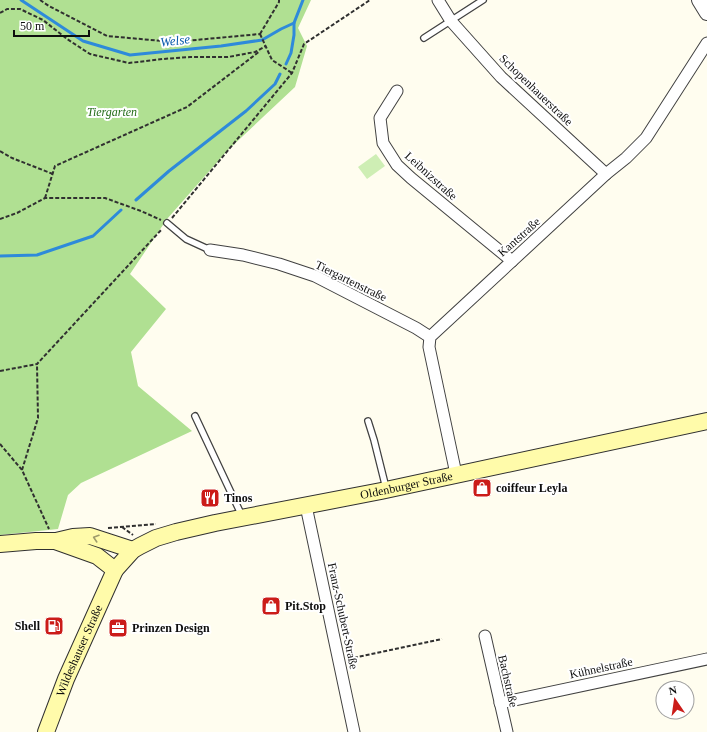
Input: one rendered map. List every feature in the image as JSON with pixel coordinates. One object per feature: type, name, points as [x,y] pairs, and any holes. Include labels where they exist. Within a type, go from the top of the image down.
[{"type":"main road","name":"Oldenburger Straße","points":[[115,570],[134,543],[140,546],[156,538],[176,532],[707,421]]},
{"type":"main road","points":[[0,544],[55,541],[73,537],[90,536],[134,543]]},
{"type":"main road","points":[[55,541],[97,556],[115,570]]},
{"type":"main road","name":"Wildeshauser Straße","points":[[46,732],[66,679],[115,570]]},
{"type":"street","name":"Schopenhauerstraße","points":[[438,0],[451,21],[501,77],[606,174]]},
{"type":"street","points":[[698,0],[707,13]]},
{"type":"street","name":"Kantstraße","points":[[430,337],[646,138],[707,42]]},
{"type":"street","name":"Leibnizstraße","points":[[398,91],[380,118],[382,143],[397,164],[411,178],[512,261]]},
{"type":"street","name":"Tiergartenstraße","points":[[210,250],[249,256],[315,276],[416,328],[430,337]]},
{"type":"street","points":[[430,337],[429,347],[456,474]]},
{"type":"street","name":"Franz-Schubert-Straße","points":[[306,506],[354,732]]},
{"type":"street","name":"Bachstraße","points":[[484,636],[507,732]]},
{"type":"street","name":"Kühnelstraße","points":[[500,703],[707,659]]},
{"type":"lane","points":[[424,38],[483,0]]},
{"type":"lane","points":[[167,223],[186,239],[210,250]]},
{"type":"lane","points":[[195,416],[243,518]]},
{"type":"lane","points":[[368,421],[386,489]]},
{"type":"path","points":[[40,0],[107,36],[174,42],[260,34]]},
{"type":"path","points":[[260,34],[279,0]]},
{"type":"path","points":[[0,370],[37,364],[167,223],[292,73],[304,44],[370,0]]},
{"type":"path","points":[[0,13],[7,9],[20,8],[43,20],[90,54],[129,64],[190,57],[228,57],[255,52],[266,46]]},
{"type":"path","points":[[260,34],[272,60],[292,73]]},
{"type":"path","points":[[45,198],[55,166],[187,107],[266,46]]},
{"type":"path","points":[[0,151],[12,158],[53,174]]},
{"type":"path","points":[[0,219],[45,198],[105,198],[141,211],[167,223]]},
{"type":"path","points":[[22,470],[38,418],[37,364]]},
{"type":"path","points":[[0,444],[22,470],[55,541]]},
{"type":"path","points":[[134,543],[122,527],[158,524]]},
{"type":"path","points":[[339,661],[442,639]]},
{"type":"green space","name":"Tiergarten","points":[[0,0],[311,0],[298,28],[307,46],[295,87],[227,151],[167,219],[130,274],[166,309],[131,352],[138,386],[192,431],[81,483],[68,495],[58,529],[0,535]]},
{"type":"green space","points":[[376,154],[385,166],[367,179],[358,167]]},
{"type":"waterway","name":"Welse","points":[[21,0],[83,41],[130,55],[221,46],[262,40],[294,23],[303,0]]},
{"type":"waterway","name":"Welse","points":[[286,64],[291,53],[294,23]]},
{"type":"waterway","name":"Welse","points":[[136,200],[169,171],[246,111],[275,84],[280,74]]},
{"type":"waterway","name":"Welse","points":[[0,256],[37,255],[93,236],[121,210]]},
{"type":"place","name":"coiffeur Leyla","points":[[482,488]]},
{"type":"place","name":"Tinos","points":[[210,498]]},
{"type":"place","name":"Pit.Stop","points":[[271,606]]},
{"type":"place","name":"Shell","points":[[54,626]]},
{"type":"place","name":"Prinzen Design","points":[[118,628]]}]
